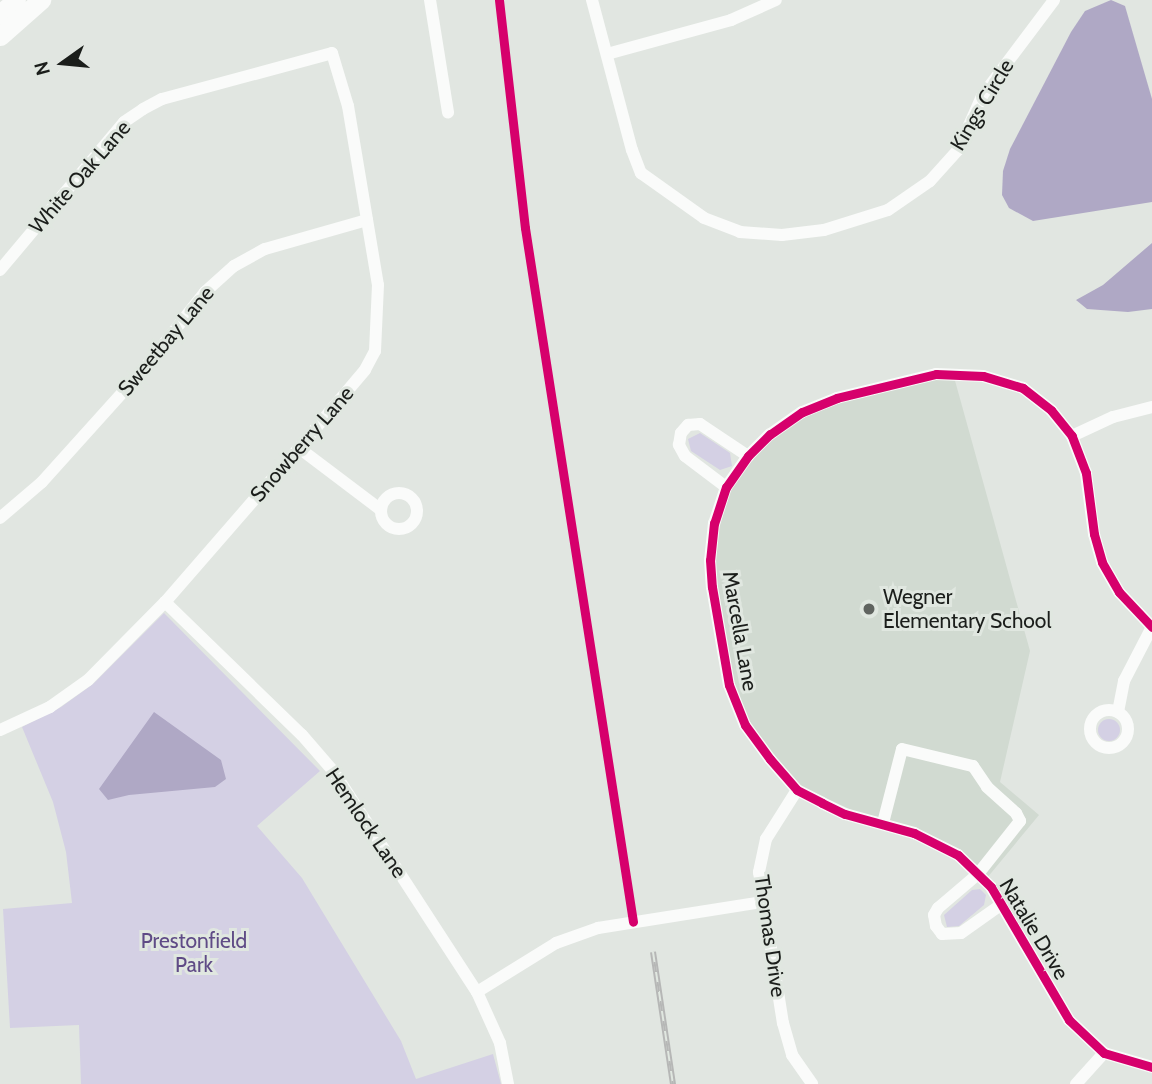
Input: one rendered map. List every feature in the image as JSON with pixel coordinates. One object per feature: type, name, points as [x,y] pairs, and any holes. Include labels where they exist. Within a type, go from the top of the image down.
[{"type":"main road","points":[[0,13],[16,0]]},
{"type":"main road","points":[[0,36],[41,0]]},
{"type":"street","points":[[430,0],[448,113]]},
{"type":"street","name":"Kings Circle","points":[[592,0],[632,149],[641,173],[704,218],[740,232],[782,235],[813,231],[888,210],[930,181],[958,150],[982,96],[1054,0]]},
{"type":"street","points":[[607,54],[731,20],[776,0]]},
{"type":"street","name":"Snowberry Lane","points":[[0,730],[50,707],[88,680],[165,602],[365,370],[375,351],[378,285],[348,106],[332,53]]},
{"type":"street","name":"White Oak Lane","points":[[0,270],[124,122],[143,109],[162,99],[332,53]]},
{"type":"street","name":"Sweetbay Lane","points":[[0,518],[42,482],[144,370],[205,292],[234,266],[265,249],[367,220]]},
{"type":"street","name":"Marcella Lane","points":[[797,790],[745,725],[729,685],[710,561],[714,523],[726,486],[748,456],[770,434],[802,412],[837,398],[936,374],[983,376],[1023,388],[1051,410],[1072,436],[1086,472],[1094,534],[1102,562],[1119,592],[1152,627]]},
{"type":"street","points":[[1072,436],[1120,415],[1152,407]]},
{"type":"street","points":[[726,486],[685,456],[678,445],[681,433],[688,425],[700,424],[748,456]]},
{"type":"street","points":[[299,448],[381,510]]},
{"type":"street","name":"Hemlock Lane","points":[[165,602],[302,735],[334,772],[477,992],[500,1043],[508,1084]]},
{"type":"street","points":[[1118,712],[1124,681],[1152,627]]},
{"type":"street","points":[[883,823],[902,749],[973,766],[987,786],[1016,813],[1020,821],[978,874],[938,908],[934,915],[942,934],[961,933],[1002,904]]},
{"type":"street","name":"Natalie Drive","points":[[797,790],[845,814],[914,833],[958,855],[978,874],[1002,904],[1062,1012],[1104,1053],[1152,1068]]},
{"type":"street","name":"Thomas Drive","points":[[797,790],[762,851],[759,872],[783,1023],[792,1055],[812,1084]]},
{"type":"street","points":[[477,992],[556,943],[598,928],[763,902]]},
{"type":"street","points":[[1076,1084],[1104,1053]]},
{"type":"shaded area","points":[[1111,0],[1125,6],[1152,99],[1152,202],[1033,221],[1009,208],[1002,195],[1003,171],[1010,149],[1071,32],[1085,11]]},
{"type":"shaded area","points":[[1152,243],[1152,309],[1128,312],[1087,309],[1076,300],[1103,285]]},
{"type":"shaded area","name":"Wegner Elementary School","points":[[935,377],[954,377],[1030,651],[1000,782],[1039,815],[987,878],[977,867],[799,786],[749,725],[737,696],[715,570],[719,529],[730,490],[746,465],[775,433],[821,407]]},
{"type":"shaded area","points":[[154,712],[221,760],[226,779],[215,787],[129,795],[108,800],[99,789]]},
{"type":"green space","points":[[700,433],[730,453],[732,466],[720,470],[691,451],[688,439]]},
{"type":"green space","name":"Prestonfield Park","points":[[164,613],[320,771],[257,826],[302,878],[401,1041],[416,1079],[493,1054],[501,1084],[81,1084],[79,1025],[10,1028],[3,909],[72,903],[66,852],[53,802],[22,727],[61,707],[93,684]]},
{"type":"green space","points":[[1109,719],[1117,722],[1120,730],[1117,738],[1109,741],[1101,738],[1098,730],[1101,722]]},
{"type":"green space","points":[[980,889],[986,895],[984,905],[959,926],[947,927],[944,915],[972,890]]},
{"type":"railway","points":[[653,952],[673,1084]]},
{"type":"cycle path","points":[[499,0],[525,228],[633,922]]},
{"type":"cycle path","points":[[1152,627],[1119,592],[1102,562],[1094,534],[1086,473],[1072,436],[1051,410],[1023,388],[983,376],[936,374],[837,398],[802,412],[770,434],[748,456],[726,487],[714,523],[710,560],[712,587],[729,685],[745,725],[770,759],[797,790],[822,803],[845,814],[914,833],[958,855],[991,887],[1069,1020],[1104,1053],[1152,1067]]},
{"type":"place","name":"Wegner Elementary School","points":[[869,609]]}]
